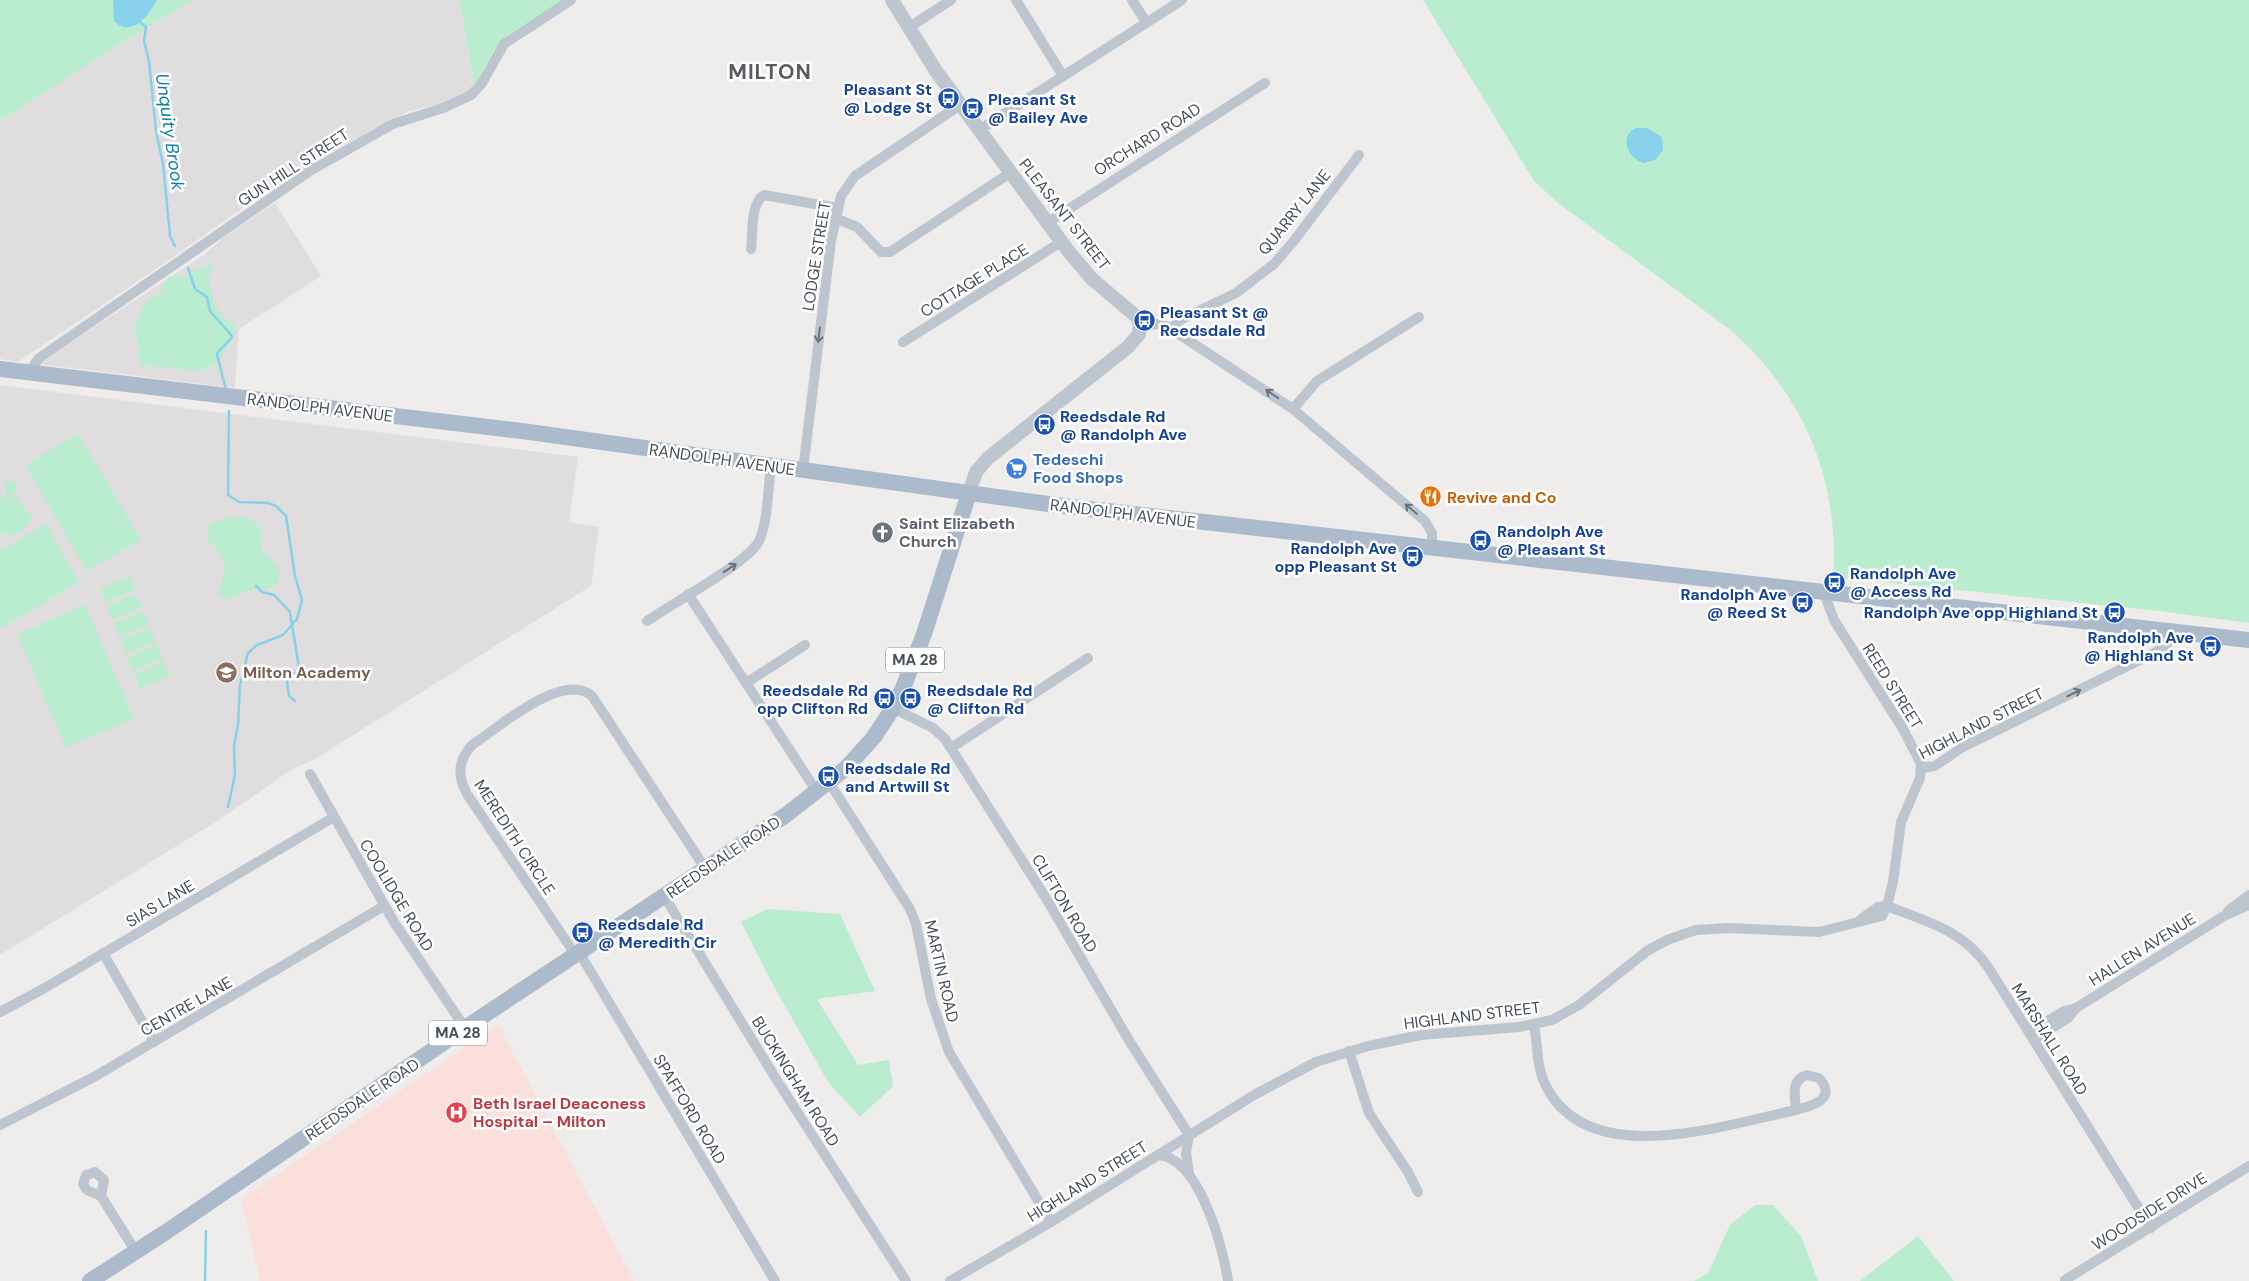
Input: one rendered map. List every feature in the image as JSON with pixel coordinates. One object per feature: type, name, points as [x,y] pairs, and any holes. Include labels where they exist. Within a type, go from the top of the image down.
[{"type":"main road","name":"RANDOLPH AVENUE","points":[[0,369],[522,431],[969,493],[1432,549],[2249,640]]},
{"type":"main road","name":"REEDSDALE ROAD","points":[[90,1281],[136,1252],[465,1028],[705,868],[823,787],[858,756],[893,708],[914,662],[969,493]]},
{"type":"street","name":"GUN HILL STREET","points":[[33,373],[34,365],[40,358],[310,171],[393,124],[450,105],[470,95],[482,83],[504,44],[571,0]]},
{"type":"street","name":"PLEASANT STREET","points":[[892,0],[908,28],[960,105],[1061,242],[1087,274],[1135,314],[1140,325]]},
{"type":"street","points":[[908,28],[951,0]]},
{"type":"street","points":[[1016,0],[1062,76]]},
{"type":"street","points":[[1132,0],[1146,22]]},
{"type":"street","points":[[979,130],[1182,0]]},
{"type":"street","name":"ORCHARD ROAD","points":[[1047,223],[1265,83]]},
{"type":"street","name":"LODGE STREET","points":[[803,470],[829,251],[836,213],[843,190],[855,176],[960,105]]},
{"type":"street","name":"QUARRY LANE","points":[[1171,329],[1180,320],[1236,293],[1274,264],[1287,250],[1359,155]]},
{"type":"street","points":[[751,249],[756,206],[759,198],[764,195],[836,213],[862,230],[878,250],[883,253],[890,252],[1010,173]]},
{"type":"street","name":"COTTAGE PLACE","points":[[903,342],[1061,242]]},
{"type":"street","points":[[1293,409],[1317,381],[1419,317]]},
{"type":"street","points":[[1140,325],[1158,324],[1171,329],[1293,409],[1425,521],[1432,533],[1432,549]]},
{"type":"street","name":"REEDSDALE ROAD","points":[[969,493],[976,472],[988,458],[1128,347],[1138,337],[1140,325]]},
{"type":"street","points":[[647,621],[739,562],[754,549],[762,530],[771,466]]},
{"type":"street","name":"REED STREET","points":[[1824,593],[1834,620],[1912,744],[1919,756],[1922,768]]},
{"type":"street","name":"MARTIN ROAD","points":[[688,594],[746,683],[910,909],[916,924],[931,999],[949,1052],[1051,1222]]},
{"type":"street","name":"HIGHLAND STREET","points":[[950,1281],[1051,1222],[1292,1073],[1316,1062],[1350,1051],[1438,1032],[1534,1025],[1569,1012],[1647,951],[1689,932],[1721,928],[1819,932],[1854,923],[1878,907],[1887,906],[1902,822],[1920,778],[1922,768],[1935,766],[1961,748],[2156,652],[2169,642],[2172,631]]},
{"type":"street","points":[[746,683],[805,645]]},
{"type":"street","points":[[951,748],[1088,658]]},
{"type":"street","name":"MEREDITH CIRCLE","points":[[577,953],[467,794],[460,775],[461,762],[472,745],[544,697],[563,689],[575,688],[592,696],[705,868]]},
{"type":"street","name":"CLIFTON ROAD","points":[[893,708],[938,731],[951,748],[1044,895],[1130,1042],[1189,1135]]},
{"type":"street","name":"COOLIDGE ROAD","points":[[310,774],[384,906],[465,1028]]},
{"type":"street","name":"SIAS LANE","points":[[0,1012],[103,954],[334,817]]},
{"type":"street","name":"HALLEN AVENUE","points":[[2224,916],[2249,895]]},
{"type":"street","name":"BUCKINGHAM ROAD","points":[[664,896],[783,1090],[906,1281]]},
{"type":"street","name":"HALLEN AVENUE","points":[[2031,1036],[2068,1018],[2076,1008],[2224,916],[2249,905]]},
{"type":"street","name":"CENTRE LANE","points":[[0,1125],[84,1083],[384,906]]},
{"type":"street","name":"MARSHALL ROAD","points":[[1887,906],[1946,929],[1968,944],[1984,960],[2151,1228]]},
{"type":"street","name":"SPAFFORD ROAD","points":[[577,953],[775,1281]]},
{"type":"street","points":[[103,954],[154,1042]]},
{"type":"street","points":[[1534,1025],[1538,1065],[1546,1088],[1568,1114],[1597,1130],[1625,1135],[1673,1135],[1796,1110],[1814,1105],[1824,1097],[1825,1087],[1817,1077],[1804,1075],[1795,1084],[1796,1110]]},
{"type":"street","points":[[1350,1051],[1369,1113],[1408,1172],[1418,1192]]},
{"type":"street","points":[[1189,1135],[1186,1153],[1189,1173],[1207,1210],[1226,1266],[1228,1281]]},
{"type":"street","points":[[1158,1155],[1173,1159],[1189,1173]]},
{"type":"street","name":"WOODSIDE DRIVE","points":[[2065,1280],[2249,1166]]},
{"type":"street","points":[[101,1196],[136,1252]]},
{"type":"shaded area","points":[[193,0],[459,0],[475,85],[467,92],[450,101],[409,111],[346,144],[265,192],[169,260],[18,362],[0,359],[0,121],[104,54]]},
{"type":"shaded area","points":[[275,203],[321,276],[239,329],[235,388],[38,364],[201,257],[225,236]]},
{"type":"shaded area","name":"Milton Academy","points":[[0,385],[578,457],[569,522],[599,527],[591,586],[315,759],[291,770],[222,818],[0,955]]},
{"type":"shaded area","name":"Beth Israel Deaconess Hospital – Milton","points":[[498,1025],[634,1281],[260,1281],[241,1199]]},
{"type":"green space","points":[[0,0],[193,0],[104,54],[0,121]]},
{"type":"green space","points":[[459,0],[563,0],[505,37],[494,50],[475,85]]},
{"type":"green space","points":[[1423,0],[2249,0],[2249,623],[2159,611],[1834,577],[1834,540],[1830,505],[1822,471],[1811,439],[1796,409],[1777,381],[1755,354],[1728,328],[1558,203],[1534,181]]},
{"type":"green space","points":[[206,265],[211,265],[214,269],[208,277],[214,304],[225,319],[234,323],[234,334],[223,356],[215,364],[198,371],[140,365],[140,350],[134,328],[143,308],[151,299],[160,294],[168,277],[185,276]]},
{"type":"green space","points":[[78,433],[141,540],[87,571],[25,465]]},
{"type":"green space","points":[[5,480],[17,483],[14,496],[32,517],[23,530],[10,535],[0,533],[0,500],[6,495]]},
{"type":"green space","points":[[226,518],[251,519],[260,527],[262,550],[277,566],[279,579],[274,586],[244,591],[235,598],[230,599],[220,595],[224,561],[221,554],[207,538],[207,531],[211,523]]},
{"type":"green space","points":[[45,524],[79,582],[0,629],[0,551]]},
{"type":"green space","points":[[130,576],[135,590],[106,602],[100,589]]},
{"type":"green space","points":[[136,594],[142,607],[112,620],[107,606]]},
{"type":"green space","points":[[85,605],[134,719],[66,748],[17,634]]},
{"type":"green space","points":[[143,611],[149,625],[119,637],[114,623]]},
{"type":"green space","points":[[150,628],[156,642],[126,654],[121,640]]},
{"type":"green space","points":[[157,645],[163,659],[133,671],[128,657]]},
{"type":"green space","points":[[164,662],[170,676],[140,688],[134,674]]},
{"type":"green space","points":[[767,909],[840,914],[875,991],[817,999],[858,1065],[889,1060],[893,1086],[860,1117],[828,1082],[771,981],[741,922]]},
{"type":"green space","points":[[1755,1205],[1773,1205],[1801,1236],[1818,1281],[1694,1281],[1708,1273],[1730,1225]]},
{"type":"green space","points":[[1918,1236],[1954,1281],[1860,1281]]},
{"type":"water","points":[[113,0],[157,0],[145,18],[133,26],[127,27],[120,26],[114,21]]},
{"type":"water","points":[[1636,128],[1647,128],[1662,137],[1663,150],[1655,160],[1644,163],[1638,161],[1627,147],[1627,136]]},
{"type":"waterway","name":"Unquity Brook","points":[[140,22],[146,27],[144,41],[149,61],[156,131],[163,164],[170,236],[175,246]]},
{"type":"waterway","name":"Unquity Brook","points":[[188,268],[195,289],[207,297],[210,311],[232,336],[217,354],[226,390]]},
{"type":"waterway","name":"Unquity Brook","points":[[228,807],[235,775],[234,745],[238,725],[240,685],[248,653],[257,645],[283,635],[297,619],[302,600],[295,576],[286,516],[276,506],[268,503],[239,502],[228,495],[229,411]]},
{"type":"waterway","points":[[256,586],[262,592],[274,595],[290,612],[299,668],[298,672],[291,674],[287,682],[289,696],[295,701]]},
{"type":"waterway","name":"Unquity Brook","points":[[205,1281],[206,1231]]},
{"type":"place","name":"Pleasant St @ Lodge St","points":[[948,98]]},
{"type":"place","name":"Pleasant St @ Bailey Ave","points":[[972,108]]},
{"type":"place","name":"Pleasant St @ Reedsdale Rd","points":[[1144,321]]},
{"type":"place","name":"Reedsdale Rd @ Randolph Ave","points":[[1044,425]]},
{"type":"place","name":"Tedeschi Food Shops","points":[[1017,468]]},
{"type":"place","name":"Revive and Co","points":[[1431,497]]},
{"type":"place","name":"Saint Elizabeth Church","points":[[883,532]]},
{"type":"place","name":"Randolph Ave @ Pleasant St","points":[[1481,540]]},
{"type":"place","name":"Randolph Ave opp Pleasant St","points":[[1413,557]]},
{"type":"place","name":"Randolph Ave @ Access Rd","points":[[1834,582]]},
{"type":"place","name":"Randolph Ave @ Reed St","points":[[1803,603]]},
{"type":"place","name":"Randolph Ave opp Highland St","points":[[2114,612]]},
{"type":"place","name":"Randolph Ave @ Highland St","points":[[2210,646]]},
{"type":"place","name":"Milton Academy","points":[[227,672]]},
{"type":"place","name":"Reedsdale Rd opp Clifton Rd","points":[[884,699]]},
{"type":"place","name":"Reedsdale Rd @ Clifton Rd","points":[[911,699]]},
{"type":"place","name":"Reedsdale Rd and Artwill St","points":[[829,777]]},
{"type":"place","name":"Reedsdale Rd @ Meredith Cir","points":[[582,933]]},
{"type":"place","name":"Beth Israel Deaconess Hospital – Milton","points":[[457,1112]]},
{"type":"district","name":"MILTON","points":[[770,72]]}]
